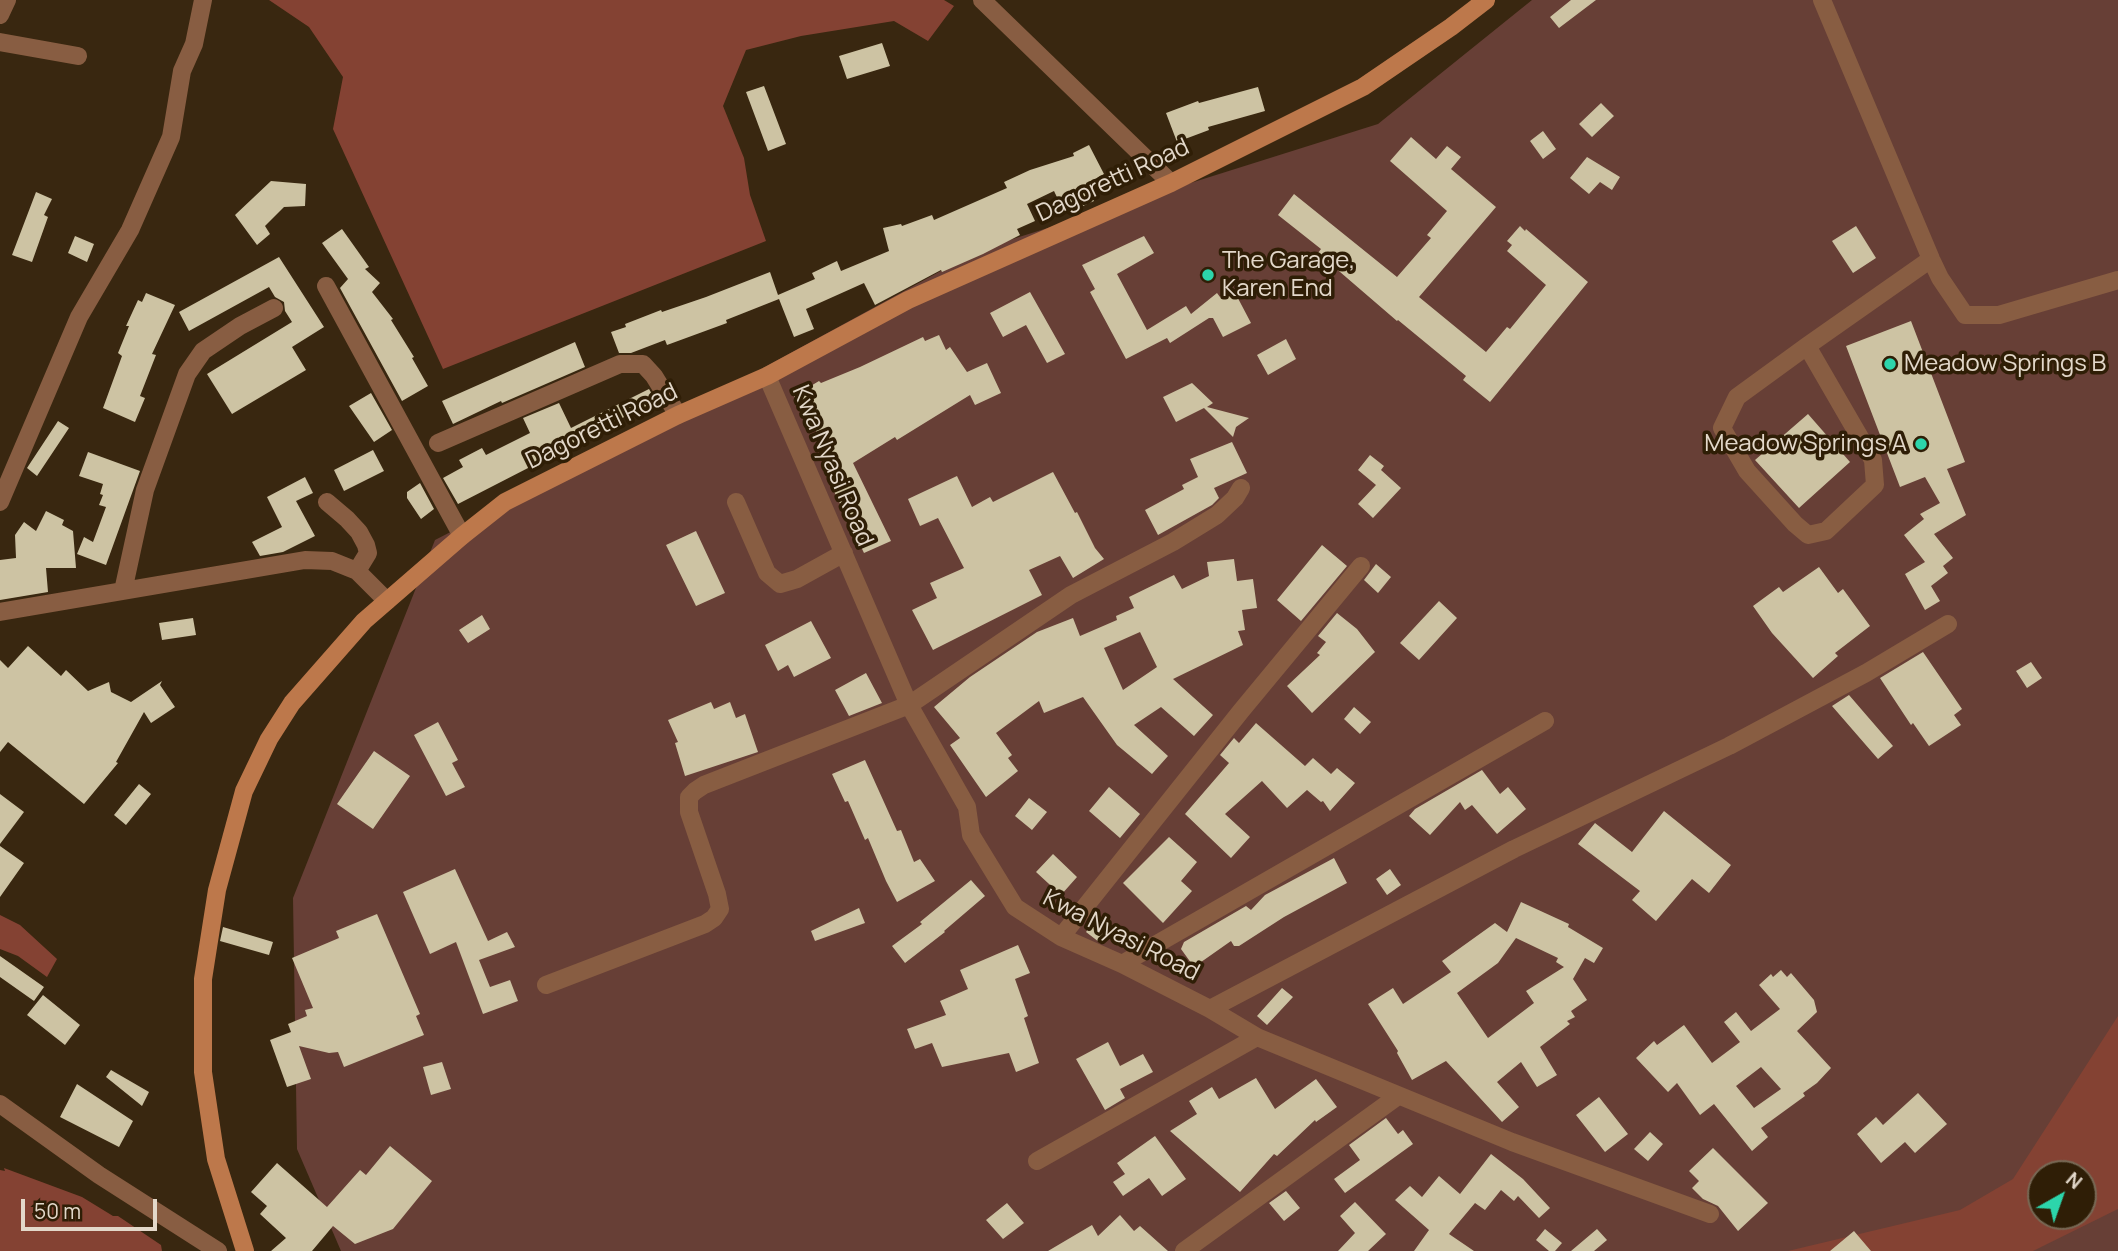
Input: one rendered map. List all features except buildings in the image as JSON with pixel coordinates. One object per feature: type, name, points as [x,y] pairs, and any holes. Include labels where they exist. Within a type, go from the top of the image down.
[{"type":"main road","name":"Dagoretti Road","points":[[245,1251],[216,1158],[203,1072],[203,979],[217,890],[244,791],[269,739],[292,703],[364,621],[505,502],[678,415],[767,376],[908,300],[1171,183],[1363,87],[1486,0]]},
{"type":"street","points":[[0,15],[7,0]]},
{"type":"street","points":[[0,502],[79,317],[130,230],[171,137],[183,71],[194,44],[203,0]]},
{"type":"street","points":[[982,0],[1171,183]]},
{"type":"street","points":[[1822,0],[1931,259],[1940,278],[1965,315],[1999,315],[2118,280]]},
{"type":"street","points":[[0,42],[78,56]]},
{"type":"street","points":[[1807,346],[1873,460],[1875,485],[1826,530],[1808,536],[1747,471],[1723,428],[1737,397],[1807,346],[1931,259]]},
{"type":"street","points":[[326,286],[462,536]]},
{"type":"street","points":[[123,591],[145,490],[187,374],[203,351],[240,326],[274,308]]},
{"type":"street","points":[[438,443],[620,365],[643,364],[678,415]]},
{"type":"street","name":"Kwa Nyasi Road","points":[[767,376],[909,705],[967,807],[971,835],[1015,907],[1060,937],[1122,964],[1210,1009],[1257,1037],[1512,1142],[1710,1214]]},
{"type":"street","points":[[546,985],[705,924],[714,918],[720,909],[718,894],[689,812],[690,797],[695,791],[704,785],[909,705],[1071,595],[1174,542],[1217,515],[1235,498],[1241,488]]},
{"type":"street","points":[[327,502],[359,531],[366,545],[368,553],[357,571]]},
{"type":"street","points":[[736,502],[767,573],[780,584],[797,579],[844,553]]},
{"type":"street","points":[[0,612],[305,560],[332,561],[357,571],[387,600]]},
{"type":"street","points":[[1060,937],[1361,566]]},
{"type":"street","points":[[1210,1009],[1514,849],[1729,746],[1866,673],[1948,624]]},
{"type":"street","points":[[1122,964],[1545,721]]},
{"type":"street","points":[[1037,1161],[1257,1037]]},
{"type":"street","points":[[1184,1251],[1398,1096]]},
{"type":"street","points":[[0,1104],[99,1175],[218,1251]]},
{"type":"shaded area","points":[[269,0],[944,0],[954,6],[928,41],[894,21],[801,36],[746,50],[723,106],[744,158],[750,195],[766,241],[443,369],[333,129],[343,77],[309,27]]},
{"type":"shaded area","points":[[1532,0],[2118,0],[2118,1251],[341,1251],[297,1149],[293,898],[435,540],[657,426],[981,249],[1378,124]]},
{"type":"shaded area","points":[[0,915],[20,925],[57,959],[47,977],[18,956],[0,949]]},
{"type":"shaded area","points":[[2118,1016],[2118,1209],[2097,1219],[2097,1160],[2027,1160],[2027,1230],[2076,1230],[2033,1251],[1788,1251],[1960,1210],[2013,1179]]},
{"type":"shaded area","points":[[4,1168],[82,1197],[113,1216],[118,1216],[161,1245],[162,1251],[0,1251],[0,1170],[5,1171]]},
{"type":"place","name":"The Garage, Karen End","points":[[1208,275]]},
{"type":"place","name":"Meadow Springs B","points":[[1890,364]]},
{"type":"place","name":"Meadow Springs A","points":[[1921,444]]}]
